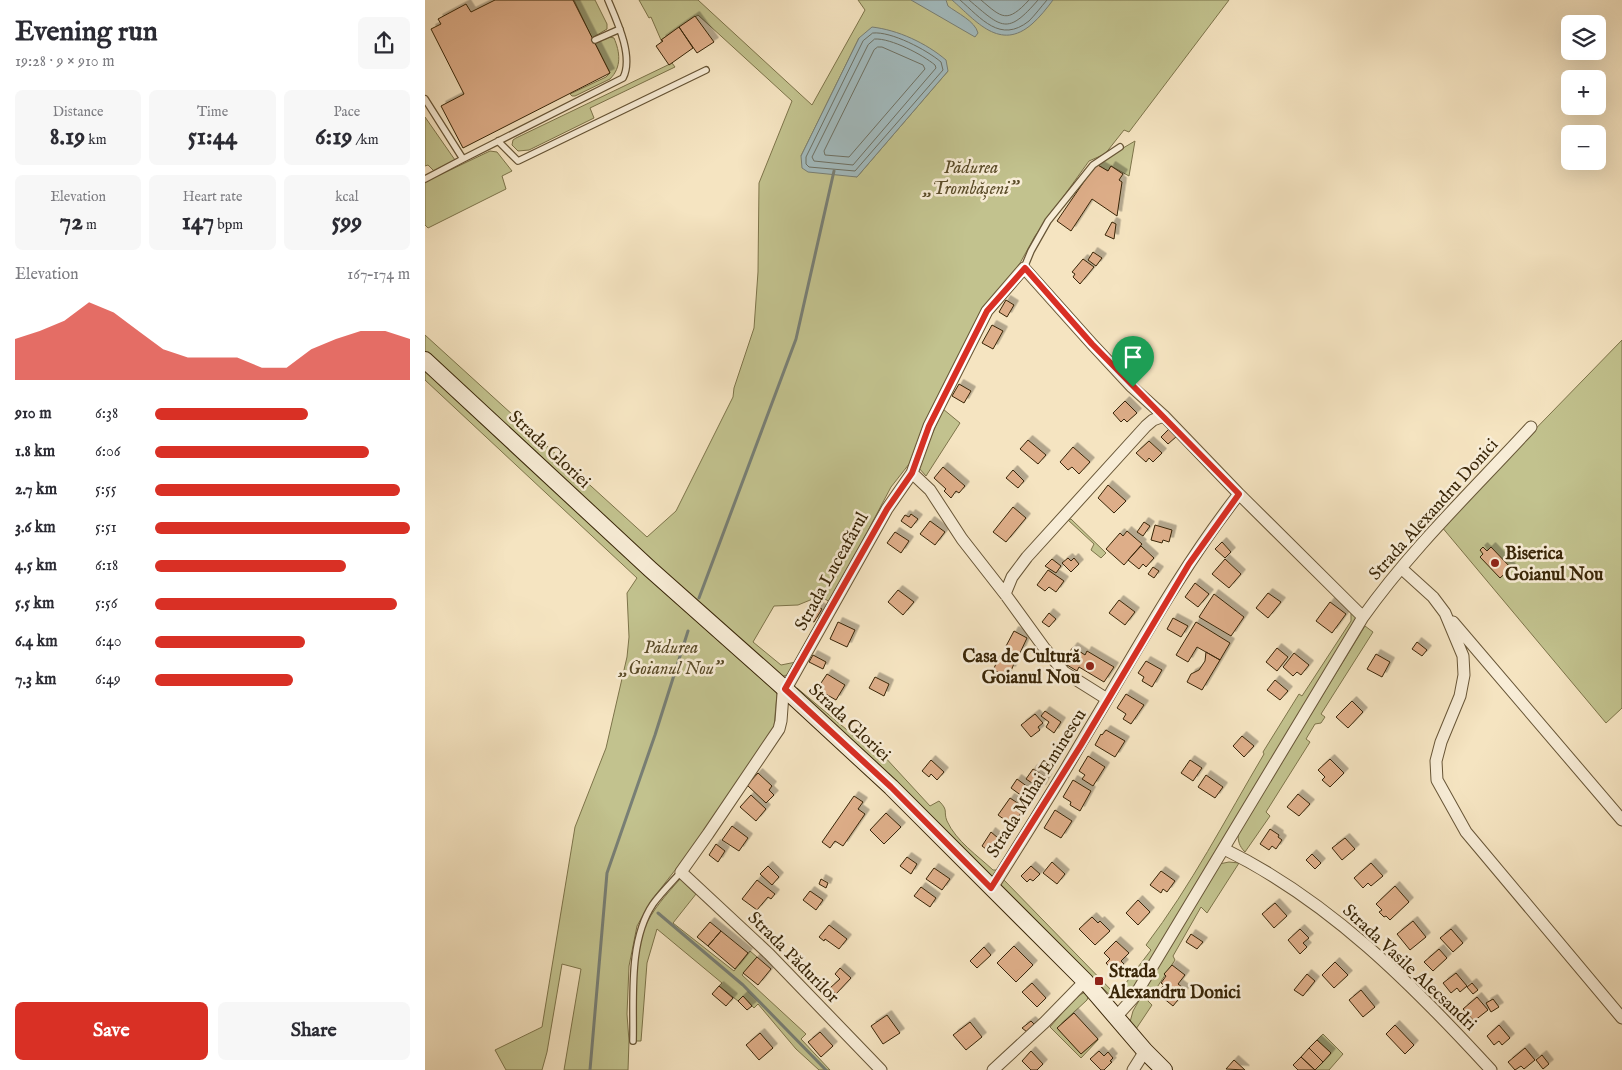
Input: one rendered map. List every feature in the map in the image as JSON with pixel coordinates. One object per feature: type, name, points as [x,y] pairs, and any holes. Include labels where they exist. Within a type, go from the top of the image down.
[{"type":"street","points":[[1025,268],[1133,387],[1363,617]]},
{"type":"street","name":"Strada Luceafărul","points":[[785,689],[887,509],[912,473],[929,426],[987,311],[1025,268]]},
{"type":"street","name":"Strada Gloriei","points":[[425,360],[650,569],[785,689],[891,787],[1085,981],[1145,1051],[1164,1070]]},
{"type":"street","points":[[1005,594],[1012,577],[1027,557],[1146,426],[1153,420],[1164,416]]},
{"type":"street","name":"Strada Alexandru Donici","points":[[1116,1016],[1134,997],[1363,617],[1382,590],[1440,523],[1531,427]]},
{"type":"street","points":[[912,473],[931,490],[962,539],[1064,672],[1107,699]]},
{"type":"street","name":"Strada Mihai Eminescu","points":[[991,888],[1189,564],[1239,494]]},
{"type":"street","points":[[1401,568],[1433,597],[1622,820]]},
{"type":"street","points":[[1445,613],[1463,656],[1464,675],[1460,696],[1441,742],[1436,761],[1437,780],[1466,832],[1622,1018]]},
{"type":"street","points":[[681,872],[779,729],[785,689]]},
{"type":"street","name":"Strada Vasile Alecsandri","points":[[1223,849],[1251,862],[1281,880],[1371,949],[1436,1010],[1491,1070]]},
{"type":"street","name":"Strada Pădurilor","points":[[681,872],[769,954],[881,1070]]},
{"type":"street","points":[[993,1070],[1045,1022],[1085,981]]},
{"type":"street","points":[[1133,1070],[1145,1051]]},
{"type":"lane","points":[[425,178],[623,78],[627,72],[626,52],[620,28],[608,0]]},
{"type":"lane","points":[[595,40],[620,28]]},
{"type":"lane","points":[[498,141],[518,161],[706,70]]},
{"type":"lane","points":[[425,99],[463,159]]},
{"type":"lane","points":[[1025,268],[1031,251],[1048,221],[1093,165],[1119,147]]},
{"type":"lane","points":[[633,1041],[634,965],[641,930],[653,904],[681,872]]},
{"type":"green space","points":[[574,0],[595,0],[607,24],[607,29],[592,38]]},
{"type":"green space","name":"Pădurea „Trombășeni”","points":[[639,0],[698,0],[812,105],[865,10],[858,0],[1229,0],[1129,132],[1124,130],[1105,154],[1089,161],[1035,236],[1014,274],[985,308],[913,459],[891,487],[830,602],[820,596],[798,605],[774,606],[753,642],[781,665],[796,662],[789,674],[779,678],[425,352],[425,335],[647,537],[676,511],[733,397],[734,388],[754,328],[758,272],[759,183],[792,101],[698,15],[661,40],[651,17],[649,18]],"holes":[[[859,38],[948,71],[857,177],[801,156]]]},
{"type":"green space","points":[[610,37],[614,38],[618,49],[617,70],[610,79],[572,96],[570,94],[606,77],[610,73],[595,43]]},
{"type":"green space","points":[[672,63],[675,67],[590,108],[594,118],[529,150],[518,151],[512,145],[513,140],[516,138]]},
{"type":"green space","points":[[425,117],[455,160],[434,171],[428,165],[425,166]]},
{"type":"green space","points":[[1135,141],[1129,176],[1111,166],[1108,171],[1096,164]]},
{"type":"green space","points":[[490,151],[497,152],[512,171],[502,176],[506,189],[428,228],[425,225],[425,182]]},
{"type":"green space","points":[[1622,340],[1622,708],[1606,723],[1441,526]]},
{"type":"green space","name":"Pădurea „Goianul Nou”","points":[[425,369],[659,588],[777,693],[774,727],[704,833],[651,901],[637,926],[629,966],[627,1014],[629,1041],[628,1070],[564,1070],[581,969],[562,964],[547,1052],[542,1070],[506,1070],[495,1050],[542,1027],[575,827],[606,748],[627,657],[629,637],[627,593],[637,578],[425,380]]},
{"type":"green space","points":[[943,409],[960,423],[926,476],[918,467]]},
{"type":"green space","points":[[1071,519],[1106,553],[1101,558],[1091,550],[1094,544],[1068,520]]},
{"type":"green space","points":[[1351,611],[1359,618],[1131,994],[1114,999],[999,886],[1004,880],[1115,994],[1119,992],[1151,950],[1146,945],[1193,876],[1264,754],[1263,752],[1299,694],[1302,696],[1351,621]]},
{"type":"green space","points":[[1365,626],[1373,632],[1321,714],[1325,717],[1321,723],[1315,724],[1306,739],[1310,742],[1266,812],[1270,816],[1245,852],[1239,843],[1238,833]]},
{"type":"green space","points":[[797,688],[859,740],[871,742],[930,806],[939,801],[945,809],[947,821],[956,835],[993,870],[997,870],[992,877],[796,691]]},
{"type":"green space","points":[[1239,863],[1207,913],[1201,907],[1173,956],[1175,960],[1148,1001],[1152,1005],[1136,1029],[1130,1022],[1133,1011],[1215,868],[1219,864]]},
{"type":"green space","points":[[680,879],[696,894],[673,923],[734,971],[750,951],[757,957],[742,975],[806,1034],[801,1039],[830,1070],[819,1070],[796,1049],[758,1004],[754,1008],[743,996],[738,1001],[719,986],[722,983],[657,929],[647,963],[641,1041],[634,1041],[635,984],[640,941],[651,915]]},
{"type":"green space","points":[[1085,992],[1089,995],[1087,1000],[1057,1028],[1081,1054],[1098,1039],[1081,1058],[1050,1027],[1071,1003]]},
{"type":"green space","points":[[1323,1034],[1343,1054],[1329,1070],[1315,1070],[1331,1053],[1317,1040]]},
{"type":"water","points":[[911,0],[946,0],[948,6],[970,21],[978,33],[975,37]]},
{"type":"water","points":[[952,0],[1053,0],[1032,24],[1020,32],[1009,35],[999,34],[979,24]]},
{"type":"water","points":[[872,27],[902,34],[921,43],[946,60],[948,71],[857,177],[808,172],[802,168],[801,156],[859,38]]},
{"type":"building","points":[[495,0],[573,0],[610,73],[463,148],[441,106],[464,94],[431,29],[441,24],[438,19],[466,4],[471,12]]},
{"type":"building","points":[[695,16],[714,42],[697,53],[679,27]]},
{"type":"building","points":[[679,27],[693,48],[669,65],[656,46]]},
{"type":"building","points":[[1096,164],[1108,171],[1111,166],[1123,174],[1119,180],[1122,182],[1117,216],[1092,199],[1071,231],[1057,221]]},
{"type":"building","points":[[1112,222],[1116,224],[1114,239],[1105,235]]},
{"type":"building","points":[[1093,252],[1102,258],[1096,266],[1088,260]]},
{"type":"building","points":[[1083,259],[1094,267],[1080,284],[1073,277],[1075,274],[1072,272]]},
{"type":"building","points":[[1006,300],[1014,305],[1007,317],[999,312]]},
{"type":"building","points":[[992,325],[1003,331],[993,349],[982,343]]},
{"type":"building","points":[[959,384],[971,391],[964,403],[952,396]]},
{"type":"building","points":[[1125,401],[1137,413],[1127,422],[1124,419],[1121,422],[1113,413]]},
{"type":"building","points":[[1169,429],[1177,436],[1168,444],[1161,437]]},
{"type":"building","points":[[1028,440],[1046,455],[1038,464],[1020,449]]},
{"type":"building","points":[[1149,441],[1162,453],[1153,462],[1149,458],[1146,462],[1136,453]]},
{"type":"building","points":[[1073,447],[1090,462],[1079,474],[1072,467],[1068,470],[1060,462]]},
{"type":"building","points":[[943,467],[965,486],[959,493],[956,491],[951,498],[944,491],[946,489],[934,478]]},
{"type":"building","points":[[1013,470],[1024,481],[1018,488],[1006,478]]},
{"type":"building","points":[[1108,485],[1126,501],[1114,513],[1098,498]]},
{"type":"building","points":[[1013,507],[1026,518],[1006,542],[993,532]]},
{"type":"building","points":[[911,514],[918,519],[911,528],[901,521],[905,515],[909,517]]},
{"type":"building","points":[[930,521],[945,532],[935,545],[920,534]]},
{"type":"building","points":[[1144,522],[1150,526],[1143,536],[1137,532]]},
{"type":"building","points":[[1155,525],[1172,530],[1169,542],[1163,540],[1162,543],[1151,540]]},
{"type":"building","points":[[1127,531],[1142,544],[1124,565],[1106,549],[1120,533],[1123,536]]},
{"type":"building","points":[[895,532],[909,541],[901,553],[887,543]]},
{"type":"building","points":[[1222,542],[1231,552],[1225,558],[1215,549]]},
{"type":"building","points":[[1141,546],[1154,558],[1146,567],[1143,564],[1139,569],[1128,560]]},
{"type":"building","name":"Biserica Goianul Nou","points":[[1483,547],[1487,551],[1491,547],[1511,568],[1500,578],[1480,557],[1483,554],[1480,550]]},
{"type":"building","points":[[1068,558],[1071,561],[1074,558],[1079,564],[1071,572],[1062,563]]},
{"type":"building","points":[[1052,559],[1061,566],[1056,573],[1045,566]]},
{"type":"building","points":[[1225,559],[1241,574],[1229,588],[1212,574]]},
{"type":"building","points":[[1153,567],[1159,571],[1154,578],[1148,574]]},
{"type":"building","points":[[1048,570],[1064,581],[1056,592],[1049,587],[1045,591],[1037,585]]},
{"type":"building","points":[[1195,583],[1209,594],[1198,607],[1185,597]]},
{"type":"building","points":[[898,590],[914,602],[903,615],[888,602]]},
{"type":"building","points":[[1268,593],[1281,602],[1268,618],[1256,608]]},
{"type":"building","points":[[1214,594],[1244,617],[1231,636],[1199,617]]},
{"type":"building","points":[[1119,600],[1135,612],[1125,625],[1109,613]]},
{"type":"building","points":[[1330,602],[1346,614],[1332,633],[1316,621]]},
{"type":"building","points":[[817,606],[822,609],[814,622],[809,620]]},
{"type":"building","points":[[1049,613],[1056,619],[1049,627],[1042,622]]},
{"type":"building","points":[[1173,618],[1188,626],[1181,637],[1167,629]]},
{"type":"building","points":[[838,622],[855,630],[847,647],[830,639]]},
{"type":"building","points":[[1196,622],[1230,643],[1220,660],[1197,647],[1188,662],[1176,655]]},
{"type":"building","points":[[1014,631],[1027,638],[1019,655],[1005,648]]},
{"type":"building","points":[[1417,642],[1427,650],[1422,656],[1412,649]]},
{"type":"building","name":"Casa de Cultură Goianul Nou","points":[[1073,647],[1085,655],[1087,651],[1114,667],[1104,682],[1079,667],[1077,671],[1067,665],[1072,656],[1068,654]]},
{"type":"building","points":[[1277,648],[1288,657],[1277,671],[1266,662]]},
{"type":"building","points":[[1206,652],[1220,660],[1202,690],[1187,682],[1191,674],[1199,670],[1205,661]]},
{"type":"building","points":[[1294,653],[1309,665],[1301,675],[1297,672],[1293,676],[1283,667]]},
{"type":"building","points":[[1001,654],[1015,661],[1011,671],[1006,669],[1004,675],[993,670]]},
{"type":"building","points":[[1376,654],[1390,662],[1382,677],[1367,669]]},
{"type":"building","points":[[813,655],[826,662],[823,669],[809,662]]},
{"type":"building","points":[[1146,661],[1162,670],[1152,687],[1142,681],[1144,677],[1138,673]]},
{"type":"building","points":[[827,674],[845,685],[836,700],[817,689]]},
{"type":"building","points":[[875,677],[889,684],[884,696],[869,688]]},
{"type":"building","points":[[1275,680],[1288,691],[1280,700],[1267,690]]},
{"type":"building","points":[[1126,694],[1144,705],[1131,724],[1123,719],[1126,714],[1117,708]]},
{"type":"building","points":[[1352,701],[1363,712],[1348,728],[1336,717]]},
{"type":"building","points":[[1045,711],[1061,722],[1054,733],[1046,727],[1049,722],[1041,716]]},
{"type":"building","points":[[1035,714],[1043,723],[1038,727],[1040,730],[1031,737],[1021,725]]},
{"type":"building","points":[[1106,730],[1125,741],[1115,757],[1095,745],[1101,734]]},
{"type":"building","points":[[1242,736],[1254,746],[1244,757],[1233,746]]},
{"type":"building","points":[[1088,756],[1105,767],[1093,786],[1082,779],[1085,775],[1079,771]]},
{"type":"building","points":[[1330,759],[1344,773],[1330,787],[1322,780],[1325,777],[1318,770]]},
{"type":"building","points":[[931,760],[944,772],[937,780],[931,774],[929,777],[922,771]]},
{"type":"building","points":[[1190,760],[1202,768],[1193,781],[1181,773]]},
{"type":"building","points":[[1033,769],[1047,778],[1041,789],[1026,779]]},
{"type":"building","points":[[758,773],[772,786],[769,790],[774,795],[766,803],[747,785]]},
{"type":"building","points":[[1206,775],[1223,787],[1215,798],[1198,787]]},
{"type":"building","points":[[1017,779],[1032,790],[1026,799],[1011,788]]},
{"type":"building","points":[[1073,780],[1091,791],[1080,811],[1070,805],[1071,802],[1063,797]]},
{"type":"building","points":[[1298,794],[1310,804],[1299,816],[1287,807]]},
{"type":"building","points":[[751,795],[766,809],[756,821],[740,807]]},
{"type":"building","points":[[854,796],[863,802],[858,809],[865,814],[843,846],[835,841],[830,848],[822,842]]},
{"type":"building","points":[[1010,798],[1025,808],[1012,825],[998,815]]},
{"type":"building","points":[[1055,810],[1072,821],[1061,838],[1044,828]]},
{"type":"building","points":[[886,813],[901,827],[884,844],[870,830]]},
{"type":"building","points":[[732,826],[748,838],[739,851],[722,840]]},
{"type":"building","points":[[1270,829],[1279,835],[1278,837],[1282,840],[1276,849],[1272,846],[1269,850],[1260,844]]},
{"type":"building","points":[[991,832],[1005,844],[998,853],[993,849],[990,852],[982,846]]},
{"type":"building","points":[[1345,838],[1355,849],[1342,860],[1332,848]]},
{"type":"building","points":[[716,844],[725,851],[718,862],[709,855]]},
{"type":"building","points":[[1312,854],[1321,863],[1315,869],[1306,860]]},
{"type":"building","points":[[907,857],[917,864],[911,874],[900,866]]},
{"type":"building","points":[[1052,862],[1065,874],[1057,884],[1043,873]]},
{"type":"building","points":[[1371,863],[1383,876],[1371,886],[1368,883],[1363,888],[1354,878]]},
{"type":"building","points":[[768,866],[779,877],[772,885],[760,874]]},
{"type":"building","points":[[1031,866],[1040,874],[1033,881],[1030,879],[1027,882],[1021,876]]},
{"type":"building","points":[[934,868],[950,879],[942,890],[926,879]]},
{"type":"building","points":[[1161,871],[1175,881],[1167,892],[1163,889],[1161,893],[1150,885]]},
{"type":"building","points":[[821,879],[828,883],[826,888],[819,884]]},
{"type":"building","points":[[757,880],[775,894],[771,899],[768,897],[757,910],[742,899]]},
{"type":"building","points":[[1395,886],[1409,902],[1390,920],[1379,912],[1382,910],[1376,904]]},
{"type":"building","points":[[921,887],[936,898],[930,907],[914,896]]},
{"type":"building","points":[[810,891],[823,900],[816,910],[803,900]]},
{"type":"building","points":[[1138,900],[1150,912],[1138,925],[1126,913]]},
{"type":"building","points":[[1275,903],[1287,916],[1274,928],[1262,914]]},
{"type":"building","points":[[1092,917],[1098,923],[1100,921],[1110,931],[1095,945],[1079,929]]},
{"type":"building","points":[[1413,921],[1426,937],[1410,950],[1397,934]]},
{"type":"building","points":[[710,922],[721,931],[708,946],[697,937]]},
{"type":"building","points":[[829,925],[847,939],[839,949],[819,937]]},
{"type":"building","points":[[1300,929],[1309,938],[1303,943],[1307,947],[1300,954],[1288,940]]},
{"type":"building","points":[[1451,929],[1463,943],[1453,952],[1440,938]]},
{"type":"building","points":[[721,931],[748,953],[735,969],[708,946]]},
{"type":"building","points":[[1191,934],[1203,942],[1197,949],[1186,942]]},
{"type":"building","points":[[1116,941],[1129,953],[1121,961],[1124,964],[1115,973],[1106,963],[1110,959],[1104,953]]},
{"type":"building","points":[[1014,946],[1033,965],[1016,982],[997,963]]},
{"type":"building","points":[[984,947],[991,955],[977,968],[970,961]]},
{"type":"building","points":[[1439,949],[1447,958],[1433,971],[1424,962]]},
{"type":"building","points":[[757,957],[771,969],[758,985],[743,973]]},
{"type":"building","points":[[1335,962],[1348,975],[1334,988],[1322,975]]},
{"type":"building","points":[[1172,965],[1185,975],[1178,984],[1186,990],[1173,1006],[1157,993],[1164,985],[1161,983],[1166,976],[1164,974]]},
{"type":"building","points":[[840,968],[851,978],[836,994],[830,988],[840,979],[835,974]]},
{"type":"building","points":[[1456,973],[1467,986],[1460,992],[1457,988],[1451,993],[1443,983]]},
{"type":"building","points":[[1307,974],[1315,981],[1303,996],[1294,990]]},
{"type":"building","points":[[1032,983],[1046,998],[1037,1007],[1022,992]]},
{"type":"building","points":[[1472,983],[1478,990],[1473,994],[1467,987]]},
{"type":"building","points":[[719,986],[733,998],[726,1006],[712,994]]},
{"type":"building","points":[[1361,990],[1375,1007],[1363,1017],[1349,1000]]},
{"type":"building","points":[[743,996],[752,1006],[747,1010],[738,1001]]},
{"type":"building","points":[[1477,997],[1488,1010],[1474,1021],[1463,1009]]},
{"type":"building","points":[[1493,999],[1499,1007],[1491,1012],[1486,1003]]},
{"type":"building","points":[[1074,1013],[1098,1039],[1081,1054],[1057,1028]]},
{"type":"building","points":[[887,1015],[900,1033],[883,1044],[871,1026]]},
{"type":"building","points":[[1031,1021],[1035,1025],[1027,1032],[1022,1028]]},
{"type":"building","points":[[970,1022],[982,1037],[966,1050],[953,1035]]},
{"type":"building","points":[[1395,1025],[1414,1045],[1405,1054],[1386,1034]]},
{"type":"building","points":[[1499,1025],[1510,1038],[1502,1045],[1499,1041],[1494,1045],[1487,1036]]},
{"type":"building","points":[[820,1032],[833,1046],[821,1057],[808,1042]]},
{"type":"building","points":[[760,1033],[773,1048],[759,1060],[746,1045]]},
{"type":"building","points":[[1317,1040],[1331,1053],[1323,1062],[1309,1048]]},
{"type":"building","points":[[1309,1048],[1323,1062],[1315,1070],[1301,1057]]},
{"type":"building","points":[[1525,1048],[1535,1060],[1524,1069],[1521,1066],[1515,1070],[1508,1062]]},
{"type":"building","points":[[1031,1051],[1043,1064],[1037,1070],[1031,1070],[1022,1061]]},
{"type":"building","points":[[1099,1051],[1104,1056],[1108,1052],[1113,1058],[1110,1061],[1112,1062],[1104,1070],[1101,1070],[1090,1059]]},
{"type":"building","points":[[1542,1055],[1549,1064],[1543,1069],[1536,1060]]},
{"type":"building","points":[[1301,1057],[1315,1070],[1298,1070],[1293,1065]]},
{"type":"building","points":[[1234,1060],[1245,1070],[1226,1069]]},
{"type":"waterway","points":[[699,598],[796,339],[834,171]]},
{"type":"waterway","points":[[590,1070],[607,873],[655,735],[688,631]]},
{"type":"waterway","points":[[658,913],[743,985],[826,1070]]},
{"type":"place","name":"Biserica Goianul Nou","points":[[1495,563]]},
{"type":"place","name":"Casa de Cultură Goianul Nou","points":[[1090,666]]},
{"type":"place","name":"Strada Alexandru Donici","points":[[1099,981]]},
{"type":"route","points":[[1025,268],[1133,387],[1164,416],[1239,494],[1219,520],[1161,608],[1081,745],[991,888],[891,787],[785,689],[887,509],[912,473],[929,426],[987,311],[1025,268]]}]
